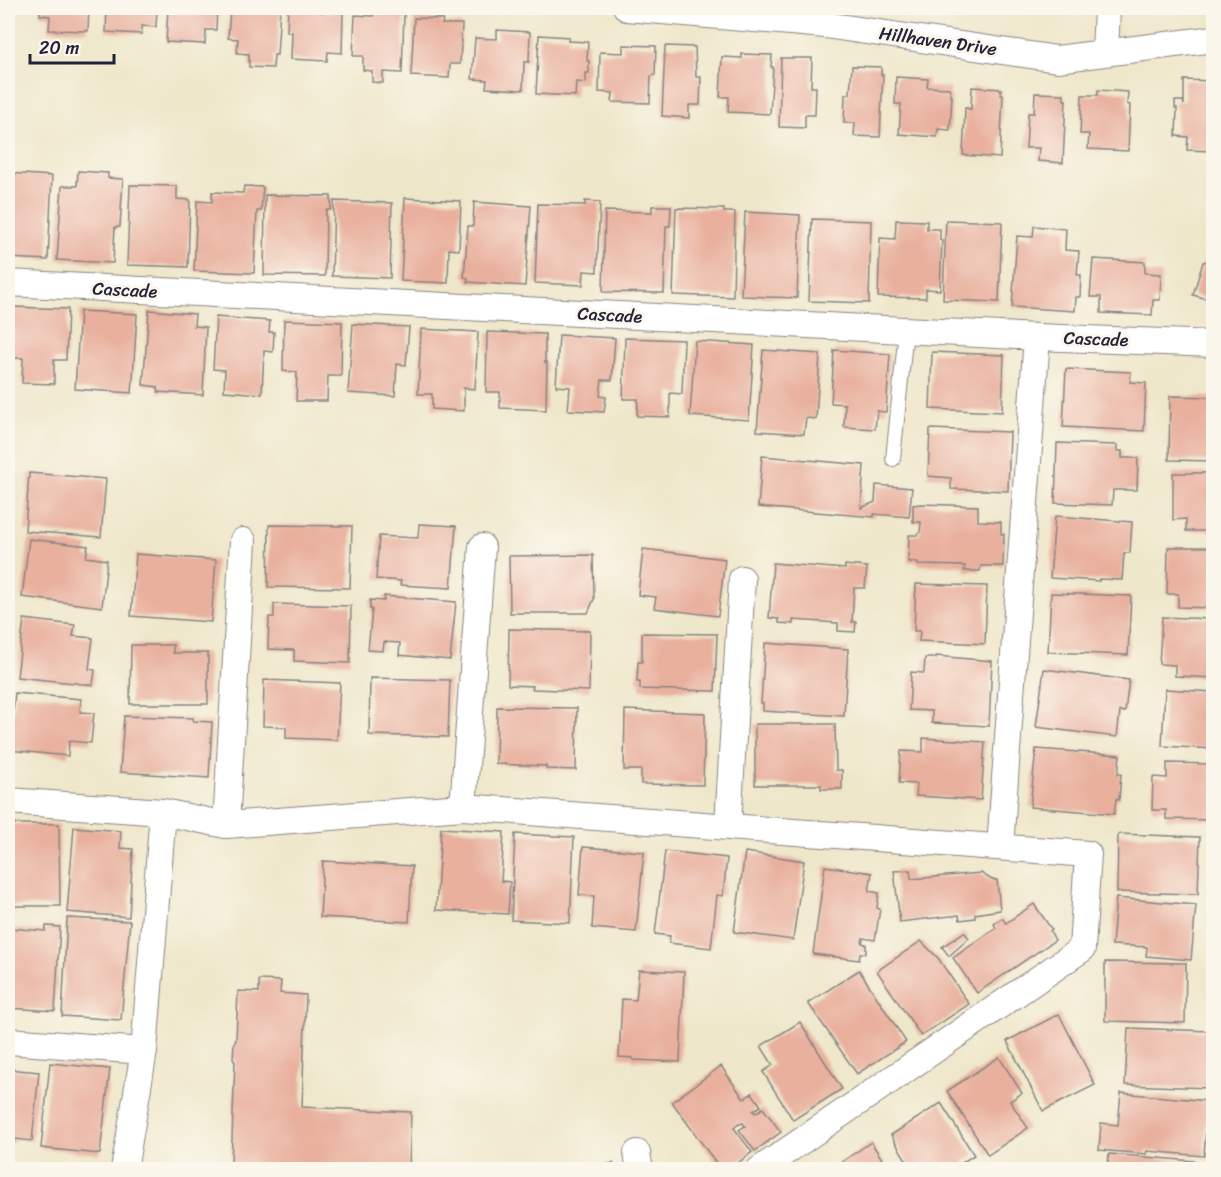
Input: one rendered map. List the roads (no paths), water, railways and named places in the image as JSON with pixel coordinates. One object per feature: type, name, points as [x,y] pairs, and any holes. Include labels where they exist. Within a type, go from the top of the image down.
[{"type":"street","name":"Hillhaven Drive","points":[[627,8],[826,16],[1056,58],[1214,39]]},
{"type":"street","points":[[1105,52],[1107,8]]},
{"type":"street","name":"Cascade","points":[[8,284],[1037,337],[1214,344]]},
{"type":"street","points":[[1000,847],[1037,337]]},
{"type":"street","points":[[226,825],[243,541]]},
{"type":"street","points":[[463,807],[482,547]]},
{"type":"street","points":[[728,826],[742,579]]},
{"type":"street","points":[[8,801],[163,812],[226,825],[463,807],[1089,854],[1082,949],[759,1170]]},
{"type":"street","points":[[124,1170],[144,1051],[163,812]]},
{"type":"street","points":[[8,1041],[144,1051]]},
{"type":"lane","points":[[893,459],[906,330]]}]
